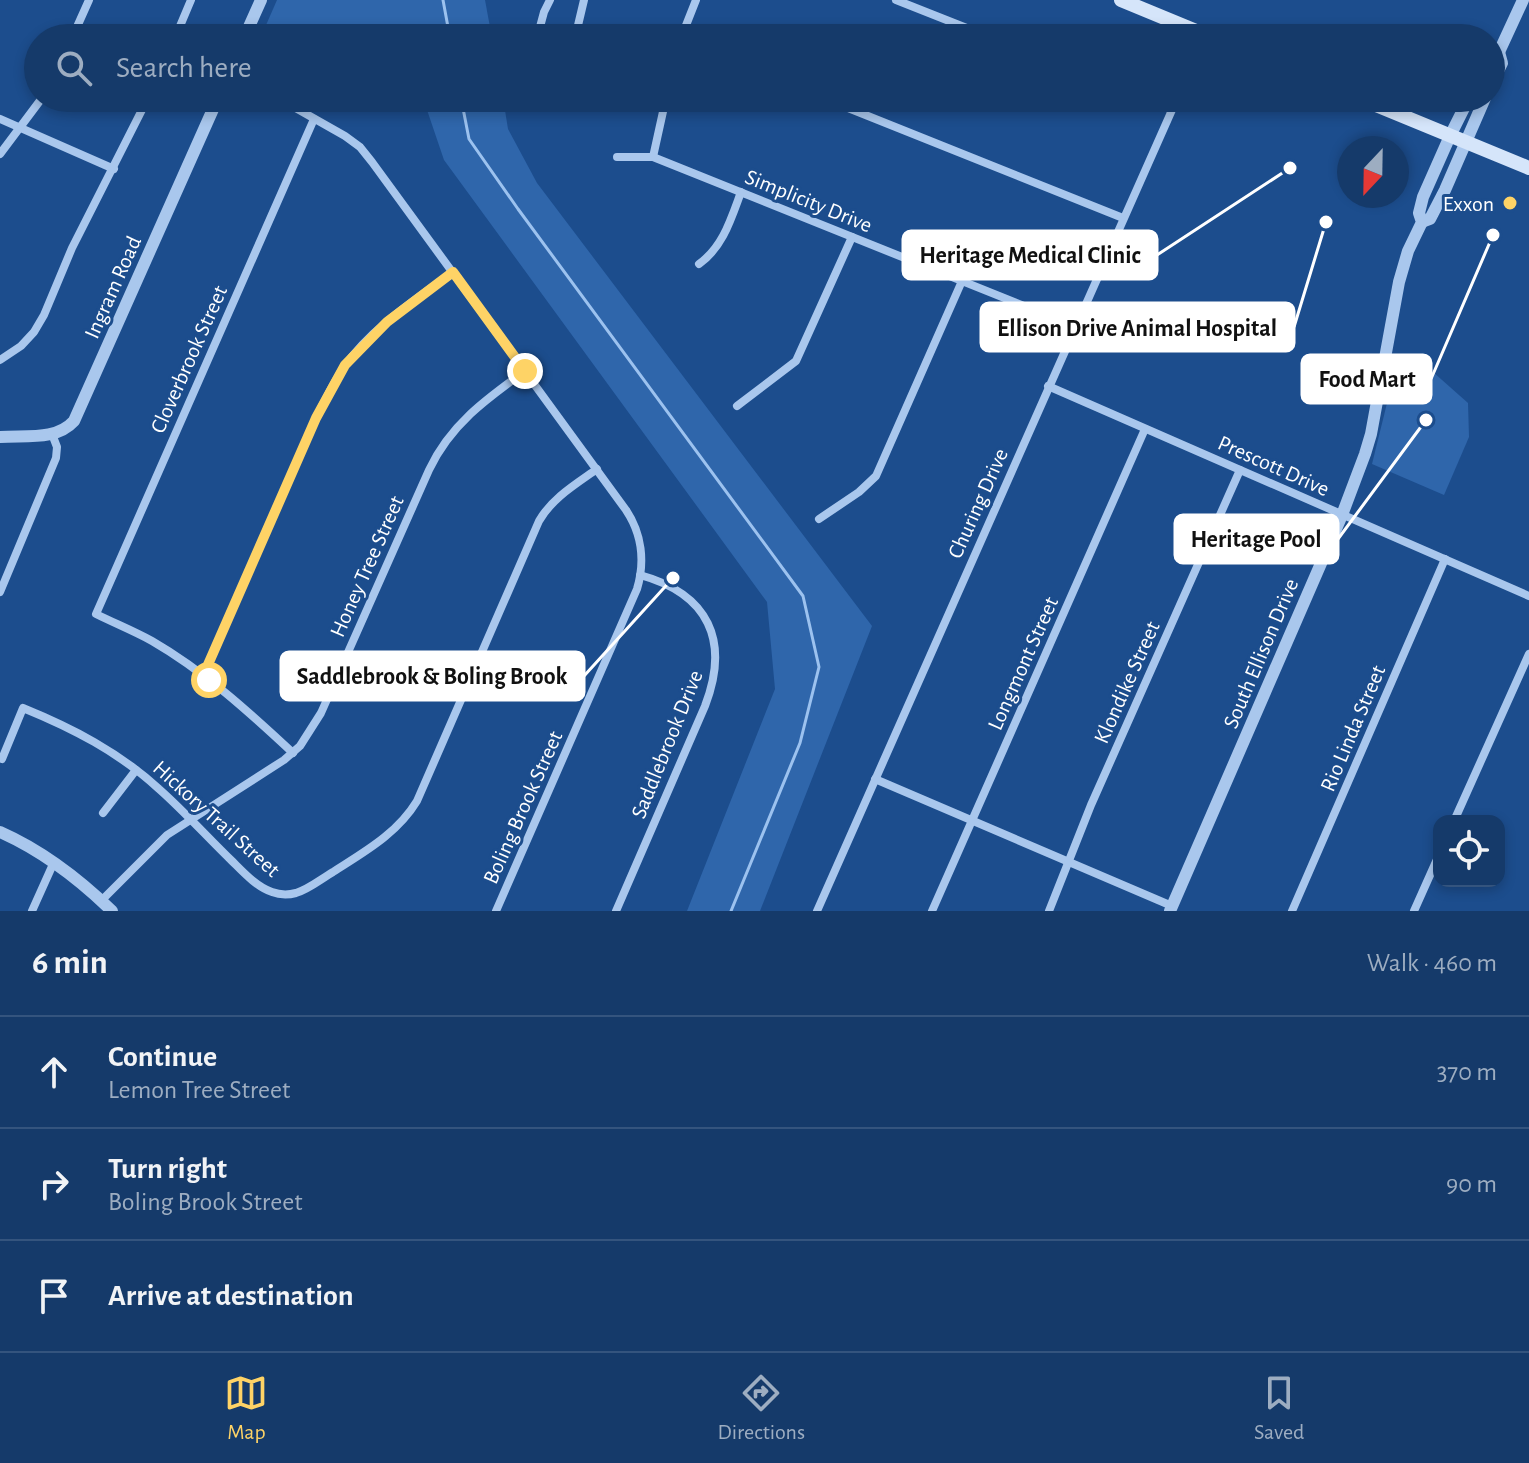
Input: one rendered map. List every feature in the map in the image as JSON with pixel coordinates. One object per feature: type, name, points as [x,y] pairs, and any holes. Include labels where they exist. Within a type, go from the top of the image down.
[{"type":"main road","points":[[1121,0],[1179,24]]},
{"type":"main road","points":[[1393,112],[1529,168]]},
{"type":"street","points":[[78,24],[89,0]]},
{"type":"street","points":[[181,24],[191,0]]},
{"type":"street","points":[[250,24],[261,0]]},
{"type":"street","points":[[541,24],[550,0]]},
{"type":"street","points":[[578,24],[584,0]]},
{"type":"street","points":[[687,24],[696,0]]},
{"type":"street","points":[[896,0],[957,24]]},
{"type":"street","points":[[1505,36],[1523,0]]},
{"type":"street","points":[[0,154],[32,112]]},
{"type":"street","points":[[0,360],[21,346],[44,315],[72,248],[141,112]]},
{"type":"street","name":"Ingram Road","points":[[52,434],[70,425],[78,413],[212,112]]},
{"type":"street","name":"Boling Brook Street","points":[[302,112],[345,136],[366,155],[597,469],[634,524],[640,545],[637,589],[496,911]]},
{"type":"street","points":[[653,157],[663,112]]},
{"type":"street","points":[[858,112],[1123,218]]},
{"type":"street","name":"Churing Drive","points":[[817,911],[1171,112]]},
{"type":"street","name":"South Ellison Drive","points":[[1422,222],[1419,213],[1429,184],[1462,112]]},
{"type":"street","name":"South Ellison Drive","points":[[1171,908],[1342,515],[1365,454],[1408,251],[1422,222],[1430,219],[1445,190],[1479,112]]},
{"type":"street","points":[[0,119],[114,169]]},
{"type":"street","name":"Cloverbrook Street","points":[[203,676],[154,642],[96,614],[314,119]]},
{"type":"street","name":"Simplicity Drive","points":[[617,157],[653,157],[1074,326]]},
{"type":"street","points":[[1429,184],[1445,190]]},
{"type":"street","points":[[699,264],[719,244],[741,192]]},
{"type":"street","points":[[737,406],[796,361],[852,237]]},
{"type":"street","points":[[293,753],[203,676],[316,418],[345,365],[387,322],[453,272]]},
{"type":"street","points":[[819,519],[859,492],[876,476],[962,281]]},
{"type":"street","points":[[1313,370],[1378,397]]},
{"type":"street","name":"Honey Tree Street","points":[[101,901],[167,835],[276,766],[311,733],[440,448],[472,411],[525,371]]},
{"type":"street","name":"Prescott Drive","points":[[1048,386],[1529,596]]},
{"type":"street","name":"Longmont Street","points":[[932,911],[1145,429]]},
{"type":"street","points":[[0,437],[52,434],[57,447],[56,458],[0,592]]},
{"type":"street","name":"Hickory Trail Street","points":[[2,759],[23,708],[59,723],[97,743],[136,770],[262,887],[284,895],[308,888],[382,840],[408,815],[417,801],[544,514],[557,498],[597,469]]},
{"type":"street","name":"Klondike Street","points":[[1049,911],[1091,805],[1240,470]]},
{"type":"street","name":"Rio Linda Street","points":[[1292,911],[1445,559]]},
{"type":"street","name":"Saddlebrook Drive","points":[[616,911],[705,706],[716,665],[712,636],[696,605],[668,584],[640,575]]},
{"type":"street","points":[[1457,815],[1529,654]]},
{"type":"street","points":[[103,813],[136,770]]},
{"type":"street","points":[[875,779],[1171,908]]},
{"type":"street","points":[[0,832],[54,862],[112,911]]},
{"type":"street","points":[[32,911],[54,862]]},
{"type":"street","points":[[1414,911],[1433,868]]},
{"type":"shaded area","points":[[277,0],[485,0],[489,24],[266,24]]},
{"type":"shaded area","points":[[428,112],[505,112],[508,129],[537,183],[872,626],[760,911],[687,911],[775,689],[767,602],[444,160]]},
{"type":"shaded area","points":[[1433,372],[1468,403],[1469,437],[1444,495],[1372,464],[1392,383]]},
{"type":"waterway","points":[[443,0],[447,24]]},
{"type":"waterway","points":[[464,112],[469,139],[518,209],[803,596],[819,667],[800,743],[731,911]]},
{"type":"place","name":"Heritage Medical Clinic","points":[[1290,168]]},
{"type":"place","name":"Exxon","points":[[1510,203]]},
{"type":"place","name":"Ellison Drive Animal Hospital","points":[[1326,222]]},
{"type":"place","name":"Food Mart","points":[[1493,235]]},
{"type":"place","name":"Heritage Pool","points":[[1426,420]]},
{"type":"place","name":"Saddlebrook & Boling Brook","points":[[673,578]]},
{"type":"route","points":[[209,680],[203,676],[316,418],[345,365],[376,332],[453,272],[525,371]]}]
